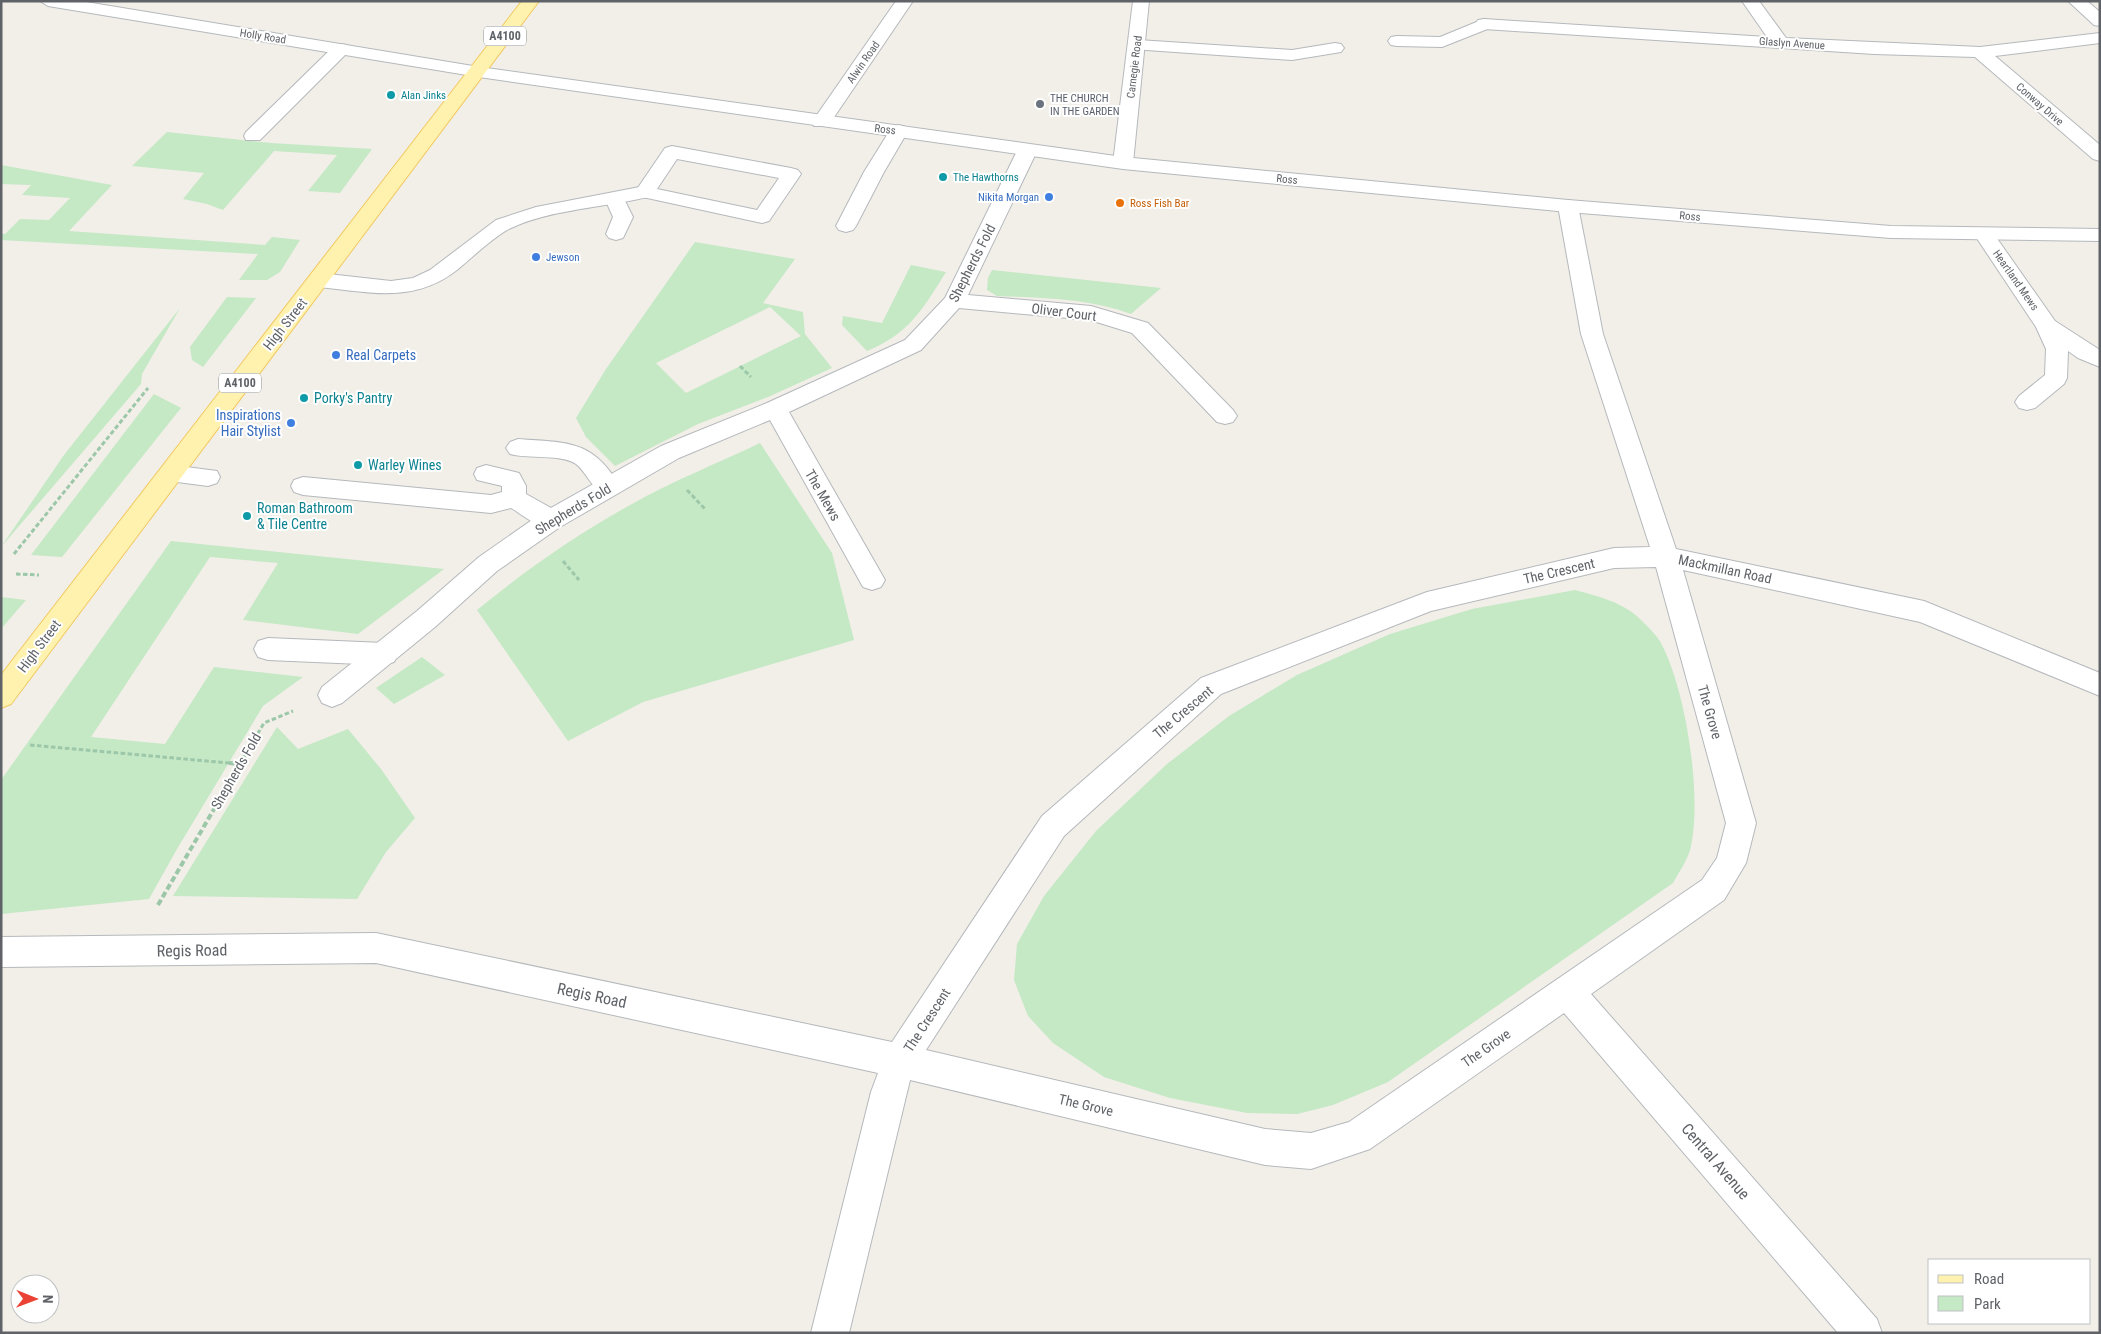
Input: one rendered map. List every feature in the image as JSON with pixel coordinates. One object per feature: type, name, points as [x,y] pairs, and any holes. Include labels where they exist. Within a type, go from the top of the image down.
[{"type":"main road","name":"A4100","points":[[479,72],[531,1]]},
{"type":"main road","name":"High Street","points":[[1,696],[479,72]]},
{"type":"street","name":"Holly Road","points":[[48,1],[479,72]]},
{"type":"street","name":"Alwin Road","points":[[821,122],[905,1]]},
{"type":"street","name":"Carnegie Road","points":[[1123,163],[1138,45],[1141,1]]},
{"type":"street","points":[[1750,1],[1780,42]]},
{"type":"street","points":[[2076,1],[2100,21]]},
{"type":"street","name":"Glaslyn Avenue","points":[[1397,41],[1442,42],[1484,24],[1874,49],[1980,52],[2100,38]]},
{"type":"street","points":[[1138,45],[1292,55],[1335,48]]},
{"type":"street","points":[[253,136],[341,49]]},
{"type":"street","name":"Conway Drive","points":[[1980,52],[2100,156]]},
{"type":"street","name":"Ross","points":[[479,72],[821,122],[899,131],[1123,163],[1568,206],[1891,232],[2100,234]]},
{"type":"street","points":[[846,226],[874,172],[899,131]]},
{"type":"street","name":"Shepherds Fold","points":[[332,696],[384,654],[488,564],[551,520],[670,452],[775,409],[913,345],[954,301],[1027,150]]},
{"type":"street","points":[[319,280],[391,288],[418,284],[437,274],[503,224],[536,213],[645,192],[762,217],[792,174],[672,152],[645,192]]},
{"type":"street","points":[[615,199],[623,217],[616,234]]},
{"type":"street","name":"Mackmillan Road","points":[[1568,206],[1592,334],[1666,557],[1924,612],[2100,685]]},
{"type":"street","name":"Heartland Mews","points":[[1984,234],[2047,326],[2057,349],[2056,378],[2027,402]]},
{"type":"street","name":"Oliver Court","points":[[954,301],[1092,313],[1140,328],[1226,416]]},
{"type":"street","name":"Heartland Mews","points":[[2047,326],[2086,353],[2100,359]]},
{"type":"street","name":"The Mews","points":[[775,409],[872,580]]},
{"type":"street","points":[[518,448],[569,452],[584,458],[608,487]]},
{"type":"street","points":[[171,474],[208,477]]},
{"type":"street","points":[[486,474],[510,479],[514,486],[514,498]]},
{"type":"street","points":[[303,486],[492,504],[514,498],[551,520]]},
{"type":"street","name":"The Grove","points":[[900,1061],[1265,1148],[1311,1151],[1358,1137],[1713,890],[1731,862],[1741,823],[1666,557]]},
{"type":"street","name":"The Crescent","points":[[900,1061],[1053,826],[1212,686],[1427,602],[1614,558],[1666,557]]},
{"type":"street","points":[[268,649],[384,654]]},
{"type":"street","name":"Regis Road","points":[[1,952],[376,948],[900,1061]]},
{"type":"street","name":"Central Avenue","points":[[1567,991],[1863,1333]]},
{"type":"street","points":[[830,1333],[888,1092],[900,1061]]},
{"type":"path","points":[[14,554],[148,388]]},
{"type":"path","points":[[566,564],[579,580]]},
{"type":"path","name":"Shepherds Fold","points":[[155,910],[264,723],[332,696]]},
{"type":"path","points":[[30,745],[240,764]]},
{"type":"green space","points":[[167,132],[271,143],[372,149],[340,193],[308,191],[337,155],[274,151],[223,210],[207,204],[183,199],[204,173],[132,166]]},
{"type":"green space","points":[[1,165],[112,185],[69,231],[265,245],[272,237],[300,240],[280,272],[267,280],[239,280],[258,254],[1,240],[1,234],[5,234],[20,219],[49,220],[70,198],[22,195],[31,185],[1,184]]},
{"type":"green space","points":[[695,242],[795,259],[763,303],[803,312],[805,334],[832,368],[768,397],[698,424],[615,466],[586,437],[576,418],[606,369]],"holes":[[[770,307],[801,336],[686,393],[656,363]]]},
{"type":"green space","points":[[911,265],[946,272],[914,319],[894,337],[867,351],[842,325],[843,316],[882,323]]},
{"type":"green space","points":[[992,270],[1161,288],[1131,314],[1082,302],[1048,298],[997,296],[987,290],[988,278]]},
{"type":"green space","points":[[227,297],[256,298],[203,367],[192,360],[190,347]]},
{"type":"green space","points":[[180,308],[142,374],[141,384],[1,547],[64,455]]},
{"type":"green space","points":[[154,394],[181,408],[62,557],[31,555]]},
{"type":"green space","points":[[760,443],[832,553],[854,640],[643,702],[568,741],[477,610],[552,553],[591,528],[663,488]]},
{"type":"green space","points":[[171,541],[444,569],[358,634],[243,620],[278,563],[210,557],[91,737],[165,744],[214,667],[303,677],[263,706],[149,899],[1,914],[1,780]]},
{"type":"green space","points":[[1575,590],[1609,600],[1633,613],[1658,638],[1671,665],[1685,716],[1690,744],[1694,799],[1694,824],[1690,851],[1673,883],[1388,1082],[1333,1105],[1297,1114],[1247,1113],[1170,1098],[1104,1077],[1053,1043],[1028,1016],[1014,980],[1017,944],[1044,896],[1096,831],[1167,764],[1229,716],[1297,675],[1390,634],[1472,609]]},
{"type":"green space","points":[[1,597],[26,600],[1,629]]},
{"type":"green space","points":[[422,657],[445,675],[394,704],[376,688]]},
{"type":"green space","points":[[277,727],[298,749],[348,729],[381,769],[415,818],[386,852],[357,899],[173,896]]},
{"type":"place","name":"Alan Jinks","points":[[391,95]]},
{"type":"place","name":"THE CHURCH IN THE GARDEN","points":[[1040,104]]},
{"type":"place","name":"The Hawthorns","points":[[943,177]]},
{"type":"place","name":"Nikita Morgan","points":[[1049,197]]},
{"type":"place","name":"Ross Fish Bar","points":[[1120,203]]},
{"type":"place","name":"Jewson","points":[[536,257]]},
{"type":"place","name":"Real Carpets","points":[[336,355]]},
{"type":"place","name":"Porky's Pantry","points":[[304,398]]},
{"type":"place","name":"Inspirations Hair Stylist","points":[[291,423]]},
{"type":"place","name":"Warley Wines","points":[[358,465]]},
{"type":"place","name":"Roman Bathroom & Tile Centre","points":[[247,516]]}]
